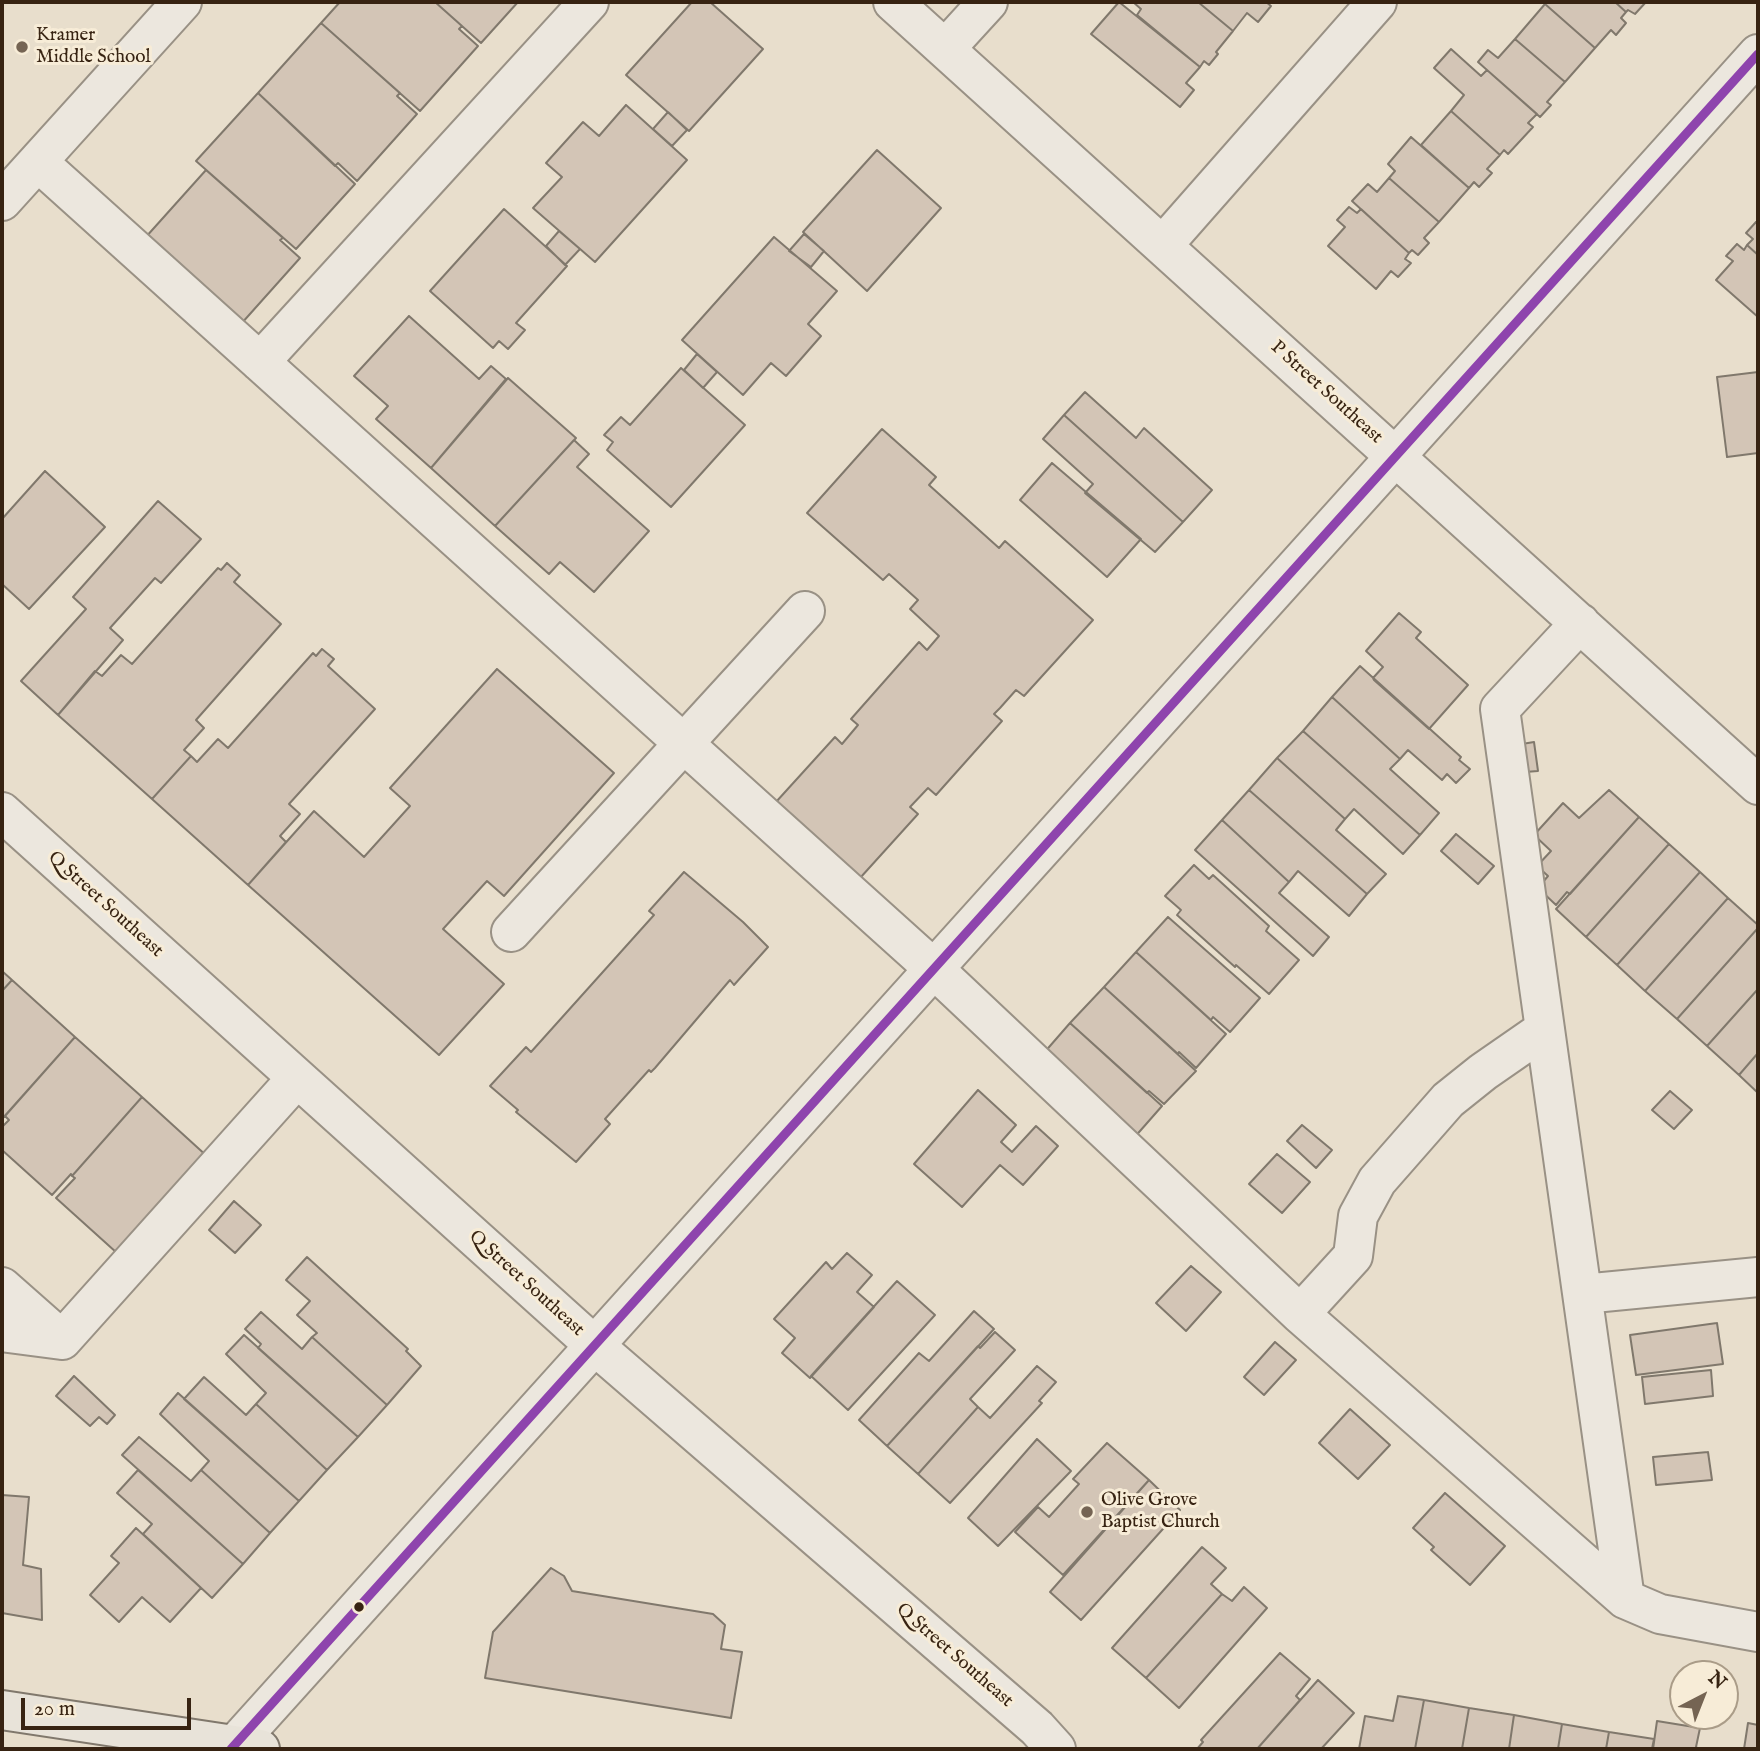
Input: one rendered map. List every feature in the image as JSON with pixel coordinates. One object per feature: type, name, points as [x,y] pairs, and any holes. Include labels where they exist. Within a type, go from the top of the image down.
[{"type":"main road","points":[[2,1710],[242,1748]]},
{"type":"street","points":[[2,201],[182,2]]},
{"type":"street","points":[[260,362],[589,2]]},
{"type":"street","name":"P Street Southeast","points":[[893,2],[1758,785]]},
{"type":"street","points":[[946,50],[988,2]]},
{"type":"street","points":[[1163,245],[1377,2]]},
{"type":"street","points":[[242,1748],[594,1345],[1758,54]]},
{"type":"street","points":[[38,162],[934,969],[1300,1314],[1625,1600],[1660,1614],[1758,1632]]},
{"type":"street","points":[[511,932],[805,611]]},
{"type":"street","points":[[1580,623],[1500,709],[1625,1600]]},
{"type":"street","name":"Q Street Southeast","points":[[2,812],[594,1345],[1038,1728],[1056,1749]]},
{"type":"street","points":[[1300,1314],[1353,1256],[1358,1216],[1377,1181],[1448,1100],[1545,1029]]},
{"type":"street","points":[[62,1340],[297,1078]]},
{"type":"street","points":[[1583,1294],[1758,1277]]},
{"type":"street","points":[[2,1287],[62,1340]]},
{"type":"street","points":[[2,1332],[62,1340]]},
{"type":"building","points":[[340,2],[435,2],[462,26],[459,29],[478,46],[420,111],[321,23]]},
{"type":"building","points":[[435,2],[518,2],[481,43]]},
{"type":"building","points":[[692,2],[710,2],[763,49],[689,131],[626,75]]},
{"type":"building","points":[[1119,2],[1200,67],[1186,83],[1194,90],[1180,107],[1091,34]]},
{"type":"building","points":[[1133,2],[1198,2],[1233,31],[1209,65],[1204,61],[1200,67],[1137,15],[1141,9]]},
{"type":"building","points":[[1198,2],[1266,2],[1271,6],[1258,22],[1247,13],[1233,31]]},
{"type":"building","points":[[1615,2],[1626,12],[1621,18],[1626,23],[1616,35],[1611,30],[1595,48],[1545,4]]},
{"type":"building","points":[[1615,2],[1646,2],[1635,14],[1628,10],[1626,12]]},
{"type":"building","points":[[1545,4],[1595,48],[1565,82],[1515,39]]},
{"type":"building","points":[[321,23],[400,93],[397,96],[417,114],[357,181],[338,163],[335,166],[258,93]]},
{"type":"building","points":[[1515,39],[1565,82],[1547,102],[1551,105],[1540,117],[1478,62],[1488,50],[1498,58]]},
{"type":"building","points":[[1451,49],[1481,76],[1487,70],[1537,114],[1528,123],[1533,127],[1508,154],[1504,150],[1500,155],[1451,111],[1464,95],[1434,68]]},
{"type":"building","points":[[258,93],[355,184],[296,249],[196,161]]},
{"type":"building","points":[[626,105],[687,160],[595,262],[533,208],[562,177],[546,163],[583,122],[599,136]]},
{"type":"building","points":[[1451,111],[1500,155],[1487,169],[1492,173],[1479,187],[1474,182],[1469,188],[1421,145]]},
{"type":"building","points":[[668,112],[687,130],[672,146],[653,129]]},
{"type":"building","points":[[1411,137],[1469,188],[1439,222],[1389,178],[1395,171],[1388,164]]},
{"type":"building","points":[[877,150],[941,208],[867,291],[803,232]]},
{"type":"building","points":[[206,170],[283,238],[280,240],[300,258],[241,324],[145,238]]},
{"type":"building","points":[[1389,178],[1439,222],[1424,238],[1429,243],[1418,255],[1412,250],[1409,253],[1352,201],[1368,184],[1377,192]]},
{"type":"building","points":[[1349,207],[1357,213],[1361,209],[1409,253],[1405,259],[1411,263],[1398,277],[1391,271],[1376,289],[1328,246],[1345,227],[1337,220]]},
{"type":"building","points":[[504,209],[567,266],[516,323],[525,330],[508,349],[499,341],[493,348],[430,291]]},
{"type":"building","points":[[1756,222],[1758,255],[1747,245],[1753,239],[1746,233]]},
{"type":"building","points":[[559,231],[580,249],[565,265],[546,246]]},
{"type":"building","points":[[804,234],[824,251],[811,267],[789,251]]},
{"type":"building","points":[[774,237],[837,291],[808,324],[821,336],[786,376],[771,363],[743,395],[682,340]]},
{"type":"building","points":[[1737,244],[1744,250],[1747,245],[1758,255],[1758,317],[1716,280],[1733,261],[1726,256]]},
{"type":"building","points":[[409,316],[479,379],[491,366],[506,379],[431,468],[376,419],[388,406],[354,376]]},
{"type":"building","points":[[697,354],[717,372],[703,388],[684,370]]},
{"type":"building","points":[[681,368],[745,425],[671,507],[607,450],[613,442],[604,435],[621,417],[630,425]]},
{"type":"building","points":[[1758,372],[1758,453],[1727,457],[1717,377]]},
{"type":"building","points":[[508,378],[576,438],[495,526],[431,468]]},
{"type":"building","points":[[1085,392],[1136,438],[1144,428],[1212,490],[1183,522],[1064,415]]},
{"type":"building","points":[[1064,415],[1183,522],[1155,552],[1085,493],[1093,484],[1043,439]]},
{"type":"building","points":[[882,429],[936,477],[929,485],[999,548],[1005,541],[1093,620],[1024,696],[1016,690],[994,714],[1002,721],[936,795],[928,788],[910,807],[918,814],[851,888],[766,813],[835,737],[842,744],[858,725],[851,719],[919,642],[927,650],[939,636],[910,609],[918,600],[889,574],[883,580],[807,513]]},
{"type":"building","points":[[574,440],[589,454],[577,467],[649,531],[594,592],[560,562],[549,574],[495,526]]},
{"type":"building","points":[[1052,463],[1141,539],[1107,577],[1020,500]]},
{"type":"building","points":[[45,471],[105,527],[29,609],[2,584],[2,519]]},
{"type":"building","points":[[158,501],[201,539],[161,583],[155,578],[110,628],[123,640],[58,715],[21,681],[86,609],[73,597]]},
{"type":"building","points":[[227,563],[240,575],[234,582],[281,624],[196,720],[204,728],[184,750],[191,756],[152,799],[58,715],[95,671],[102,676],[121,655],[132,664],[218,568],[221,570]]},
{"type":"building","points":[[1399,613],[1421,632],[1416,638],[1468,685],[1429,729],[1374,680],[1383,667],[1366,651]]},
{"type":"building","points":[[322,649],[334,659],[328,666],[375,709],[289,804],[300,814],[280,836],[286,842],[248,885],[152,799],[191,756],[197,762],[218,739],[228,748],[313,653],[316,656]]},
{"type":"building","points":[[1360,666],[1461,757],[1459,760],[1470,769],[1456,783],[1447,774],[1442,780],[1408,750],[1400,759],[1332,697]]},
{"type":"building","points":[[497,669],[614,773],[504,896],[487,881],[443,929],[504,984],[439,1055],[248,885],[314,811],[364,857],[410,806],[390,788]]},
{"type":"building","points":[[1332,697],[1400,759],[1390,769],[1439,813],[1420,835],[1303,731]]},
{"type":"building","points":[[1303,731],[1420,835],[1403,854],[1354,809],[1345,819],[1277,758]]},
{"type":"building","points":[[1534,742],[1538,771],[1525,772],[1522,744]]},
{"type":"building","points":[[1277,758],[1345,819],[1336,830],[1386,874],[1367,894],[1249,790]]},
{"type":"building","points":[[1249,790],[1367,894],[1349,916],[1298,871],[1289,882],[1222,820]]},
{"type":"building","points":[[1609,790],[1639,817],[1570,894],[1567,892],[1556,905],[1538,888],[1548,876],[1537,866],[1551,851],[1534,835],[1563,803],[1579,818]]},
{"type":"building","points":[[1639,817],[1669,844],[1586,937],[1556,909]]},
{"type":"building","points":[[1222,820],[1289,882],[1279,893],[1329,937],[1313,956],[1195,850]]},
{"type":"building","points":[[1456,834],[1494,866],[1478,884],[1441,851]]},
{"type":"building","points":[[1669,844],[1700,872],[1617,965],[1586,937]]},
{"type":"building","points":[[1194,865],[1209,879],[1213,875],[1269,926],[1266,931],[1299,960],[1269,994],[1177,915],[1181,910],[1165,896]]},
{"type":"building","points":[[684,872],[768,947],[734,985],[730,980],[655,1068],[651,1072],[649,1070],[605,1119],[610,1124],[576,1162],[516,1112],[518,1110],[490,1086],[526,1047],[531,1052],[654,915],[649,911]]},
{"type":"building","points":[[1700,872],[1728,898],[1645,991],[1617,965]]},
{"type":"building","points":[[1728,898],[1758,925],[1758,928],[1677,1019],[1645,991]]},
{"type":"building","points":[[1168,917],[1260,998],[1230,1032],[1213,1017],[1211,1020],[1136,952]]},
{"type":"building","points":[[1758,928],[1758,989],[1707,1046],[1677,1019]]},
{"type":"building","points":[[1136,952],[1226,1034],[1196,1068],[1104,987]]},
{"type":"building","points":[[2,971],[12,980],[2,991]]},
{"type":"building","points":[[12,980],[75,1037],[2,1119],[2,991]]},
{"type":"building","points":[[1104,987],[1196,1071],[1164,1104],[1149,1091],[1147,1093],[1070,1023]]},
{"type":"building","points":[[1758,989],[1758,1053],[1739,1075],[1707,1046]]},
{"type":"building","points":[[1070,1023],[1162,1106],[1133,1139],[1043,1054]]},
{"type":"building","points":[[75,1037],[142,1097],[52,1195],[2,1150],[2,1127],[9,1120],[5,1116]]},
{"type":"building","points":[[1758,1053],[1758,1093],[1739,1075]]},
{"type":"building","points":[[978,1090],[1016,1125],[1001,1142],[1012,1152],[1036,1126],[1058,1146],[1023,1185],[1000,1165],[962,1207],[914,1164]]},
{"type":"building","points":[[1670,1091],[1692,1110],[1674,1129],[1652,1110]]},
{"type":"building","points":[[142,1097],[209,1158],[117,1253],[56,1198]]},
{"type":"building","points":[[1302,1125],[1332,1150],[1316,1168],[1287,1141]]},
{"type":"building","points":[[1277,1154],[1310,1182],[1282,1213],[1249,1184]]},
{"type":"building","points":[[234,1201],[261,1225],[235,1253],[209,1230]]},
{"type":"building","points":[[847,1253],[872,1275],[857,1292],[874,1307],[810,1378],[782,1353],[795,1338],[774,1319],[826,1262],[832,1269]]},
{"type":"building","points":[[307,1257],[408,1349],[406,1351],[421,1366],[387,1405],[312,1337],[317,1333],[297,1315],[310,1301],[286,1280]]},
{"type":"building","points":[[1191,1266],[1221,1292],[1186,1331],[1156,1303]]},
{"type":"building","points":[[897,1281],[935,1315],[848,1410],[811,1376]]},
{"type":"building","points":[[974,1311],[994,1329],[887,1446],[859,1420],[919,1353],[929,1361]]},
{"type":"building","points":[[261,1312],[302,1349],[312,1337],[387,1405],[358,1437],[258,1348],[261,1344],[245,1329]]},
{"type":"building","points":[[1717,1323],[1723,1364],[1636,1375],[1630,1335]]},
{"type":"building","points":[[995,1332],[1015,1350],[970,1399],[978,1407],[918,1474],[887,1446],[978,1346],[980,1348]]},
{"type":"building","points":[[244,1335],[358,1437],[327,1470],[256,1404],[266,1393],[226,1354]]},
{"type":"building","points":[[1275,1342],[1296,1360],[1264,1395],[1244,1377]]},
{"type":"building","points":[[1037,1366],[1056,1382],[1039,1401],[1042,1403],[950,1503],[918,1474],[978,1407],[990,1418]]},
{"type":"building","points":[[1711,1370],[1713,1396],[1645,1404],[1642,1377]]},
{"type":"building","points":[[74,1376],[115,1415],[107,1424],[99,1417],[90,1426],[56,1396]]},
{"type":"building","points":[[204,1377],[246,1415],[256,1404],[327,1470],[299,1501],[184,1399]]},
{"type":"building","points":[[178,1393],[299,1501],[270,1533],[201,1470],[209,1461],[160,1414]]},
{"type":"building","points":[[1350,1409],[1390,1445],[1358,1479],[1319,1443]]},
{"type":"building","points":[[139,1437],[191,1481],[201,1470],[270,1533],[243,1564],[122,1455]]},
{"type":"building","points":[[1037,1439],[1071,1471],[998,1546],[968,1518]]},
{"type":"building","name":"Olive Grove Baptist Church","points":[[1107,1443],[1149,1480],[1063,1575],[1015,1532],[1038,1507],[1049,1517],[1079,1484],[1073,1479]]},
{"type":"building","points":[[1708,1452],[1712,1480],[1656,1485],[1653,1457]]},
{"type":"building","points":[[138,1470],[243,1564],[212,1598],[143,1534],[152,1524],[117,1493]]},
{"type":"building","points":[[1149,1480],[1180,1510],[1081,1620],[1050,1592]]},
{"type":"building","points":[[1445,1493],[1505,1546],[1470,1585],[1431,1550],[1434,1547],[1413,1528]]},
{"type":"building","points":[[2,1495],[29,1497],[23,1565],[41,1569],[42,1620],[2,1613]]},
{"type":"building","points":[[136,1528],[201,1588],[170,1622],[142,1597],[119,1622],[90,1595],[119,1563],[111,1556]]},
{"type":"building","points":[[1202,1547],[1226,1568],[1211,1584],[1222,1594],[1146,1678],[1112,1648]]},
{"type":"building","points":[[551,1568],[564,1576],[572,1591],[713,1614],[725,1625],[721,1649],[742,1652],[731,1718],[485,1678],[493,1632]]},
{"type":"building","points":[[1244,1587],[1267,1608],[1179,1708],[1146,1678],[1222,1594],[1232,1601]]},
{"type":"building","points":[[1280,1653],[1310,1679],[1296,1696],[1300,1700],[1257,1749],[1197,1749],[1203,1742],[1201,1740]]},
{"type":"building","points":[[1318,1680],[1354,1713],[1321,1749],[1257,1749]]},
{"type":"building","points":[[1398,1696],[1424,1700],[1415,1749],[1359,1749],[1365,1716],[1393,1721]]},
{"type":"building","points":[[1424,1700],[1469,1708],[1462,1749],[1415,1749]]},
{"type":"building","points":[[1469,1708],[1514,1715],[1509,1749],[1462,1749]]},
{"type":"building","points":[[1514,1715],[1562,1724],[1558,1749],[1509,1749]]},
{"type":"building","points":[[1657,1721],[1669,1723],[1669,1730],[1700,1730],[1696,1747],[1699,1749],[1653,1749]]},
{"type":"building","points":[[1748,1723],[1758,1725],[1758,1749],[1744,1749]]},
{"type":"building","points":[[1562,1724],[1609,1732],[1606,1749],[1558,1749]]},
{"type":"building","points":[[1609,1732],[1654,1739],[1652,1749],[1606,1749]]},
{"type":"transit line","points":[[231,1749],[1758,54]]},
{"type":"place","name":"Kramer Middle School","points":[[22,47]]},
{"type":"place","name":"Olive Grove Baptist Church","points":[[1087,1512]]}]
